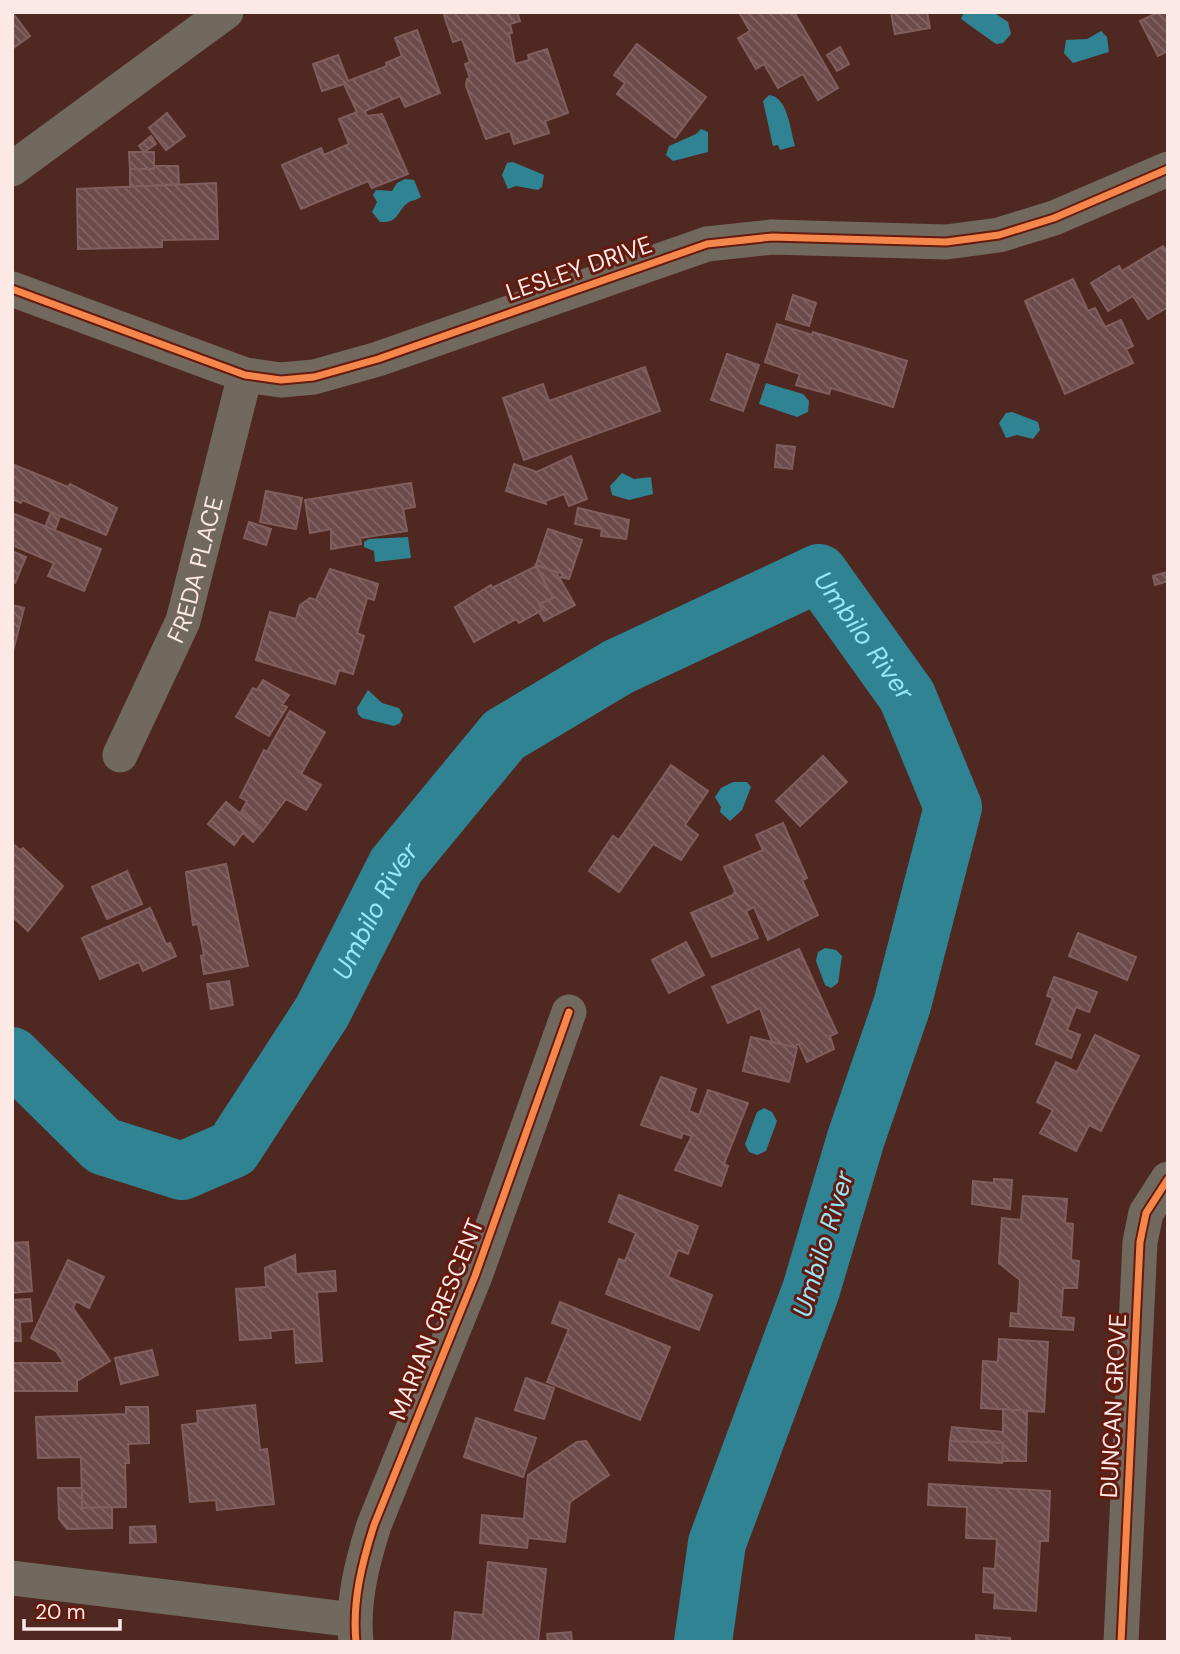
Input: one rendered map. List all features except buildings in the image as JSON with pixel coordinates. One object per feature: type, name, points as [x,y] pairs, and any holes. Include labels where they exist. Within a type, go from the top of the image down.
[{"type":"street","points":[[12,169],[226,12]]},
{"type":"street","name":"LESLEY DRIVE","points":[[12,289],[245,375],[281,380],[314,377],[365,362],[707,244],[772,237],[946,243],[999,235],[1054,218],[1168,169]]},
{"type":"street","name":"FREDA PLACE","points":[[120,755],[183,621],[245,375]]},
{"type":"street","name":"MARIAN CRESCENT","points":[[12,1578],[355,1631],[361,1566],[374,1525],[475,1276],[569,1012]]},
{"type":"street","name":"DUNCAN GROVE","points":[[1121,1642],[1139,1242],[1146,1213],[1168,1179]]},
{"type":"water","points":[[964,12],[993,12],[1008,22],[1011,34],[1003,43],[996,44],[961,19]]},
{"type":"water","points":[[1101,31],[1107,37],[1109,52],[1073,63],[1064,53],[1066,40],[1087,39]]},
{"type":"water","points":[[769,95],[780,101],[784,108],[795,146],[780,150],[778,145],[773,146],[763,101]]},
{"type":"water","points":[[701,129],[708,132],[708,152],[673,161],[666,155],[669,146]]},
{"type":"water","points":[[513,162],[544,175],[542,187],[538,190],[516,186],[508,189],[502,175],[507,163]]},
{"type":"water","points":[[405,179],[414,180],[421,197],[405,205],[391,221],[380,222],[372,212],[377,202],[373,195],[376,190],[392,191],[397,183]]},
{"type":"water","points":[[766,383],[803,394],[809,401],[808,412],[797,417],[759,404]]},
{"type":"water","points":[[1012,412],[1038,422],[1040,430],[1033,439],[1017,435],[1006,438],[999,423],[1006,413]]},
{"type":"water","points":[[622,473],[634,479],[651,477],[653,494],[629,500],[612,495],[610,486]]},
{"type":"water","points":[[408,537],[411,558],[375,562],[374,551],[364,547],[364,542],[369,539]]},
{"type":"water","points":[[368,690],[382,703],[399,708],[403,715],[400,723],[394,726],[362,718],[358,714],[357,708]]},
{"type":"water","points":[[733,782],[747,782],[751,787],[742,810],[730,821],[720,812],[721,807],[715,797],[721,788]]},
{"type":"water","points":[[825,948],[836,950],[842,956],[838,983],[831,988],[825,985],[816,961],[818,952]]},
{"type":"water","points":[[764,1108],[772,1112],[777,1121],[766,1151],[757,1155],[749,1152],[745,1144],[757,1112]]},
{"type":"waterway","name":"Umbilo River","points":[[12,1056],[103,1146],[182,1171],[233,1149],[322,1012],[396,866],[504,735],[618,667],[819,573],[907,696],[953,807],[902,1005],[856,1138],[811,1290],[717,1543],[703,1642]]},
{"type":"cycle path","points":[[12,289],[245,375],[281,380],[314,377],[378,359],[707,244],[772,237],[946,242],[999,235],[1054,218],[1168,169]]},
{"type":"cycle path","points":[[356,1642],[355,1612],[359,1582],[374,1525],[475,1276],[569,1012]]},
{"type":"cycle path","points":[[1121,1642],[1140,1242],[1146,1213],[1168,1179]]}]
